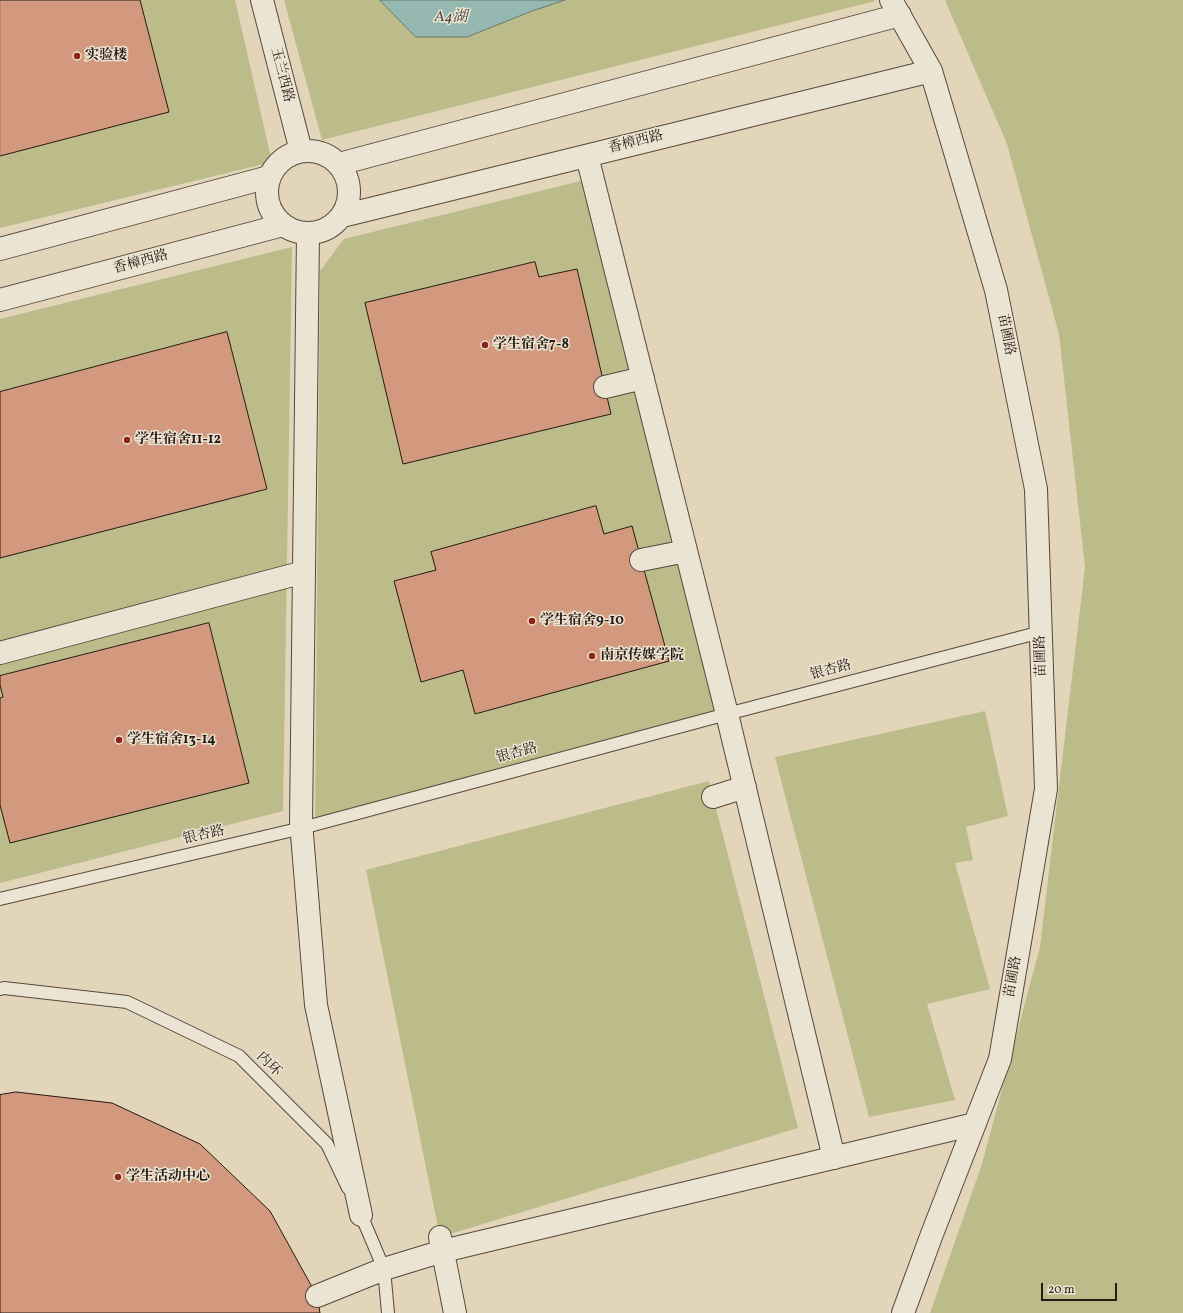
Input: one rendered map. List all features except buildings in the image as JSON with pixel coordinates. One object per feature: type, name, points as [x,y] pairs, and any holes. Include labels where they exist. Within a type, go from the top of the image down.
[{"type":"street","name":"玉兰西路","points":[[262,0],[301,151]]},
{"type":"street","points":[[339,164],[896,8]]},
{"type":"street","name":"苗圃路","points":[[896,8],[931,71],[996,290],[1036,489],[1046,789],[1000,1059],[903,1313]]},
{"type":"street","name":"香樟西路","points":[[342,216],[931,71]]},
{"type":"street","points":[[301,151],[314,151],[328,155],[339,164],[347,176],[350,190],[348,204],[342,216],[333,226],[321,232],[308,234],[294,232],[273,216],[268,204],[266,190],[269,177],[276,165],[287,156],[301,151]]},
{"type":"street","points":[[587,156],[745,787],[834,1158]]},
{"type":"street","points":[[0,249],[269,177]]},
{"type":"street","name":"香樟西路","points":[[0,300],[283,225]]},
{"type":"street","points":[[308,234],[302,828],[316,1005],[361,1215]]},
{"type":"street","points":[[605,387],[643,378]]},
{"type":"street","points":[[642,560],[686,551]]},
{"type":"street","points":[[0,653],[304,572]]},
{"type":"street","points":[[714,797],[745,787]]},
{"type":"street","points":[[317,1296],[441,1244],[834,1158],[974,1124]]},
{"type":"street","points":[[441,1244],[455,1313]]},
{"type":"lane","name":"银杏路","points":[[0,899],[302,828],[727,714],[1041,632]]},
{"type":"lane","name":"内环","points":[[0,989],[4,988],[127,1002],[239,1056],[326,1144],[361,1215],[384,1269],[388,1313]]},
{"type":"shaded area","points":[[0,0],[235,0],[272,162],[0,228]]},
{"type":"shaded area","points":[[284,0],[874,0],[875,1],[322,140]]},
{"type":"shaded area","points":[[945,0],[1183,0],[1183,1313],[930,1313],[982,1164],[1040,947],[1085,567],[1059,334],[1007,144]]},
{"type":"shaded area","points":[[593,178],[727,714],[315,825],[320,271],[344,239]]},
{"type":"shaded area","points":[[292,247],[283,811],[0,883],[0,319]]},
{"type":"shaded area","points":[[985,711],[1008,816],[966,827],[973,860],[955,863],[990,989],[927,1004],[955,1100],[869,1117],[775,757]]},
{"type":"shaded area","points":[[709,781],[798,1128],[440,1237],[366,870]]},
{"type":"water","name":"A4湖","points":[[380,0],[565,0],[532,11],[467,37],[416,37]]},
{"type":"place","name":"实验楼","points":[[77,56]]},
{"type":"place","name":"学生宿舍7-8","points":[[485,345]]},
{"type":"place","name":"学生宿舍11-12","points":[[127,440]]},
{"type":"place","name":"学生宿舍9-10","points":[[532,621]]},
{"type":"place","name":"南京传媒学院","points":[[592,656]]},
{"type":"place","name":"学生宿舍13-14","points":[[119,740]]},
{"type":"place","name":"学生活动中心","points":[[118,1177]]}]
